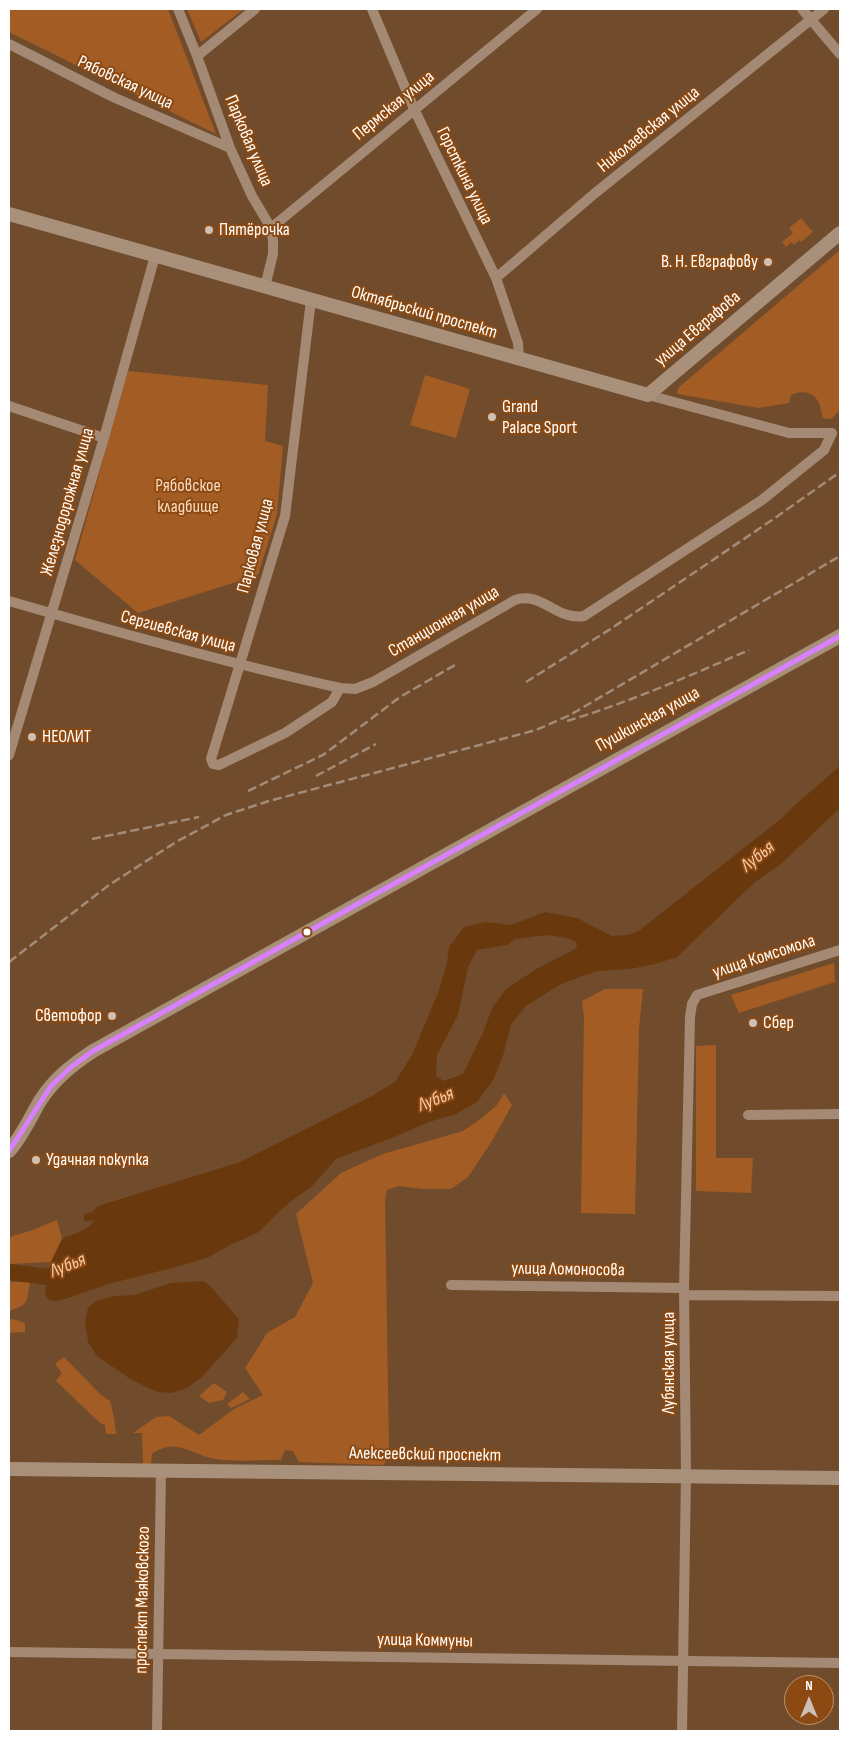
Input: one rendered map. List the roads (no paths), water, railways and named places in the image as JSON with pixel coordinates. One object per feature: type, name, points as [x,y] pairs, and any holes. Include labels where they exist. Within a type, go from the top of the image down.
[{"type":"street","name":"Парковая улица","points":[[178,9],[230,148],[252,196],[270,228],[274,241],[273,254],[265,287]]},
{"type":"street","points":[[197,56],[255,9]]},
{"type":"street","name":"Горсткина улица","points":[[372,9],[415,111],[496,278],[518,343],[519,359]]},
{"type":"street","name":"Пермская улица","points":[[270,228],[537,9]]},
{"type":"street","points":[[802,9],[840,54]]},
{"type":"street","name":"Николаевская улица","points":[[496,278],[594,194],[824,9]]},
{"type":"street","name":"Рябовская улица","points":[[9,44],[113,97],[230,148]]},
{"type":"street","name":"Октябрьский проспект","points":[[9,214],[519,359],[790,433],[832,433]]},
{"type":"street","name":"улица Евграфова","points":[[648,395],[840,233]]},
{"type":"street","name":"Железнодорожная улица","points":[[9,755],[104,438],[155,256]]},
{"type":"street","name":"Парковая улица","points":[[311,300],[284,516],[211,758],[213,764],[219,764],[285,734],[332,702],[340,688]]},
{"type":"street","points":[[9,406],[104,438]]},
{"type":"street","name":"Станционная улица","points":[[340,688],[355,689],[373,682],[523,597],[532,598],[565,615],[575,618],[584,616],[762,500],[824,450],[832,433]]},
{"type":"street","name":"Сергиевская улица","points":[[9,601],[52,615],[239,665],[340,688]]},
{"type":"street","name":"Пушкинская улица","points":[[9,1150],[53,1084],[74,1063],[93,1051],[840,636]]},
{"type":"street","name":"улица Комсомола","points":[[697,995],[840,950]]},
{"type":"street","name":"Лубянская улица","points":[[682,1731],[686,1475],[684,1291],[690,1017],[692,1004],[697,995]]},
{"type":"street","points":[[748,1114],[840,1114]]},
{"type":"street","name":"улица Ломоносова","points":[[451,1285],[840,1296]]},
{"type":"street","name":"Алексеевский проспект","points":[[9,1469],[840,1478]]},
{"type":"street","name":"проспект Маяковского","points":[[157,1731],[161,1470]]},
{"type":"street","name":"улица Коммуны","points":[[9,1652],[840,1663]]},
{"type":"water","points":[[840,766],[840,808],[781,864],[755,882],[677,957],[630,969],[597,971],[561,984],[526,1006],[511,1024],[503,1056],[493,1080],[477,1102],[456,1114],[429,1122],[336,1159],[312,1186],[285,1206],[259,1232],[209,1257],[108,1284],[57,1301],[49,1300],[45,1294],[51,1262],[62,1239],[84,1230],[94,1220],[84,1221],[84,1214],[92,1212],[98,1206],[240,1162],[372,1096],[395,1082],[412,1055],[438,993],[447,963],[449,947],[464,927],[485,922],[511,925],[545,912],[577,918],[612,936],[628,935],[640,930],[782,818]],"holes":[[[547,935],[567,938],[576,942],[577,948],[538,968],[506,989],[492,1008],[483,1033],[463,1074],[444,1081],[436,1076],[437,1055],[458,1015],[468,967],[477,950],[507,945],[515,939]]]},
{"type":"water","points":[[203,1281],[209,1285],[239,1319],[237,1338],[202,1377],[187,1388],[172,1393],[158,1392],[148,1388],[129,1378],[97,1356],[88,1342],[85,1321],[88,1308],[96,1301],[115,1296],[134,1295],[171,1283]]},
{"type":"waterway","name":"Лубья","points":[[9,1272],[48,1277],[67,1268]]},
{"type":"railway","points":[[526,682],[612,628],[840,472]]},
{"type":"railway","points":[[9,962],[109,885],[176,842],[226,815],[269,801],[536,730],[570,715],[840,556]]},
{"type":"railway","points":[[567,721],[636,697],[749,650]]},
{"type":"railway","points":[[248,791],[323,755],[400,697],[455,665]]},
{"type":"railway","points":[[316,776],[376,744]]},
{"type":"railway","points":[[92,839],[199,817]]},
{"type":"place","name":"Пятёрочка","points":[[209,230]]},
{"type":"place","name":"В. Н. Евграфову","points":[[768,262]]},
{"type":"place","name":"Grand Palace Sport","points":[[492,417]]},
{"type":"place","name":"НЕОЛИТ","points":[[32,737]]},
{"type":"place","name":"Светофор","points":[[112,1016]]},
{"type":"place","name":"Сбер","points":[[753,1023]]},
{"type":"place","name":"Удачная покупка","points":[[36,1160]]},
{"type":"park label","name":"Рябовское кладбище","points":[[188,496]]}]
